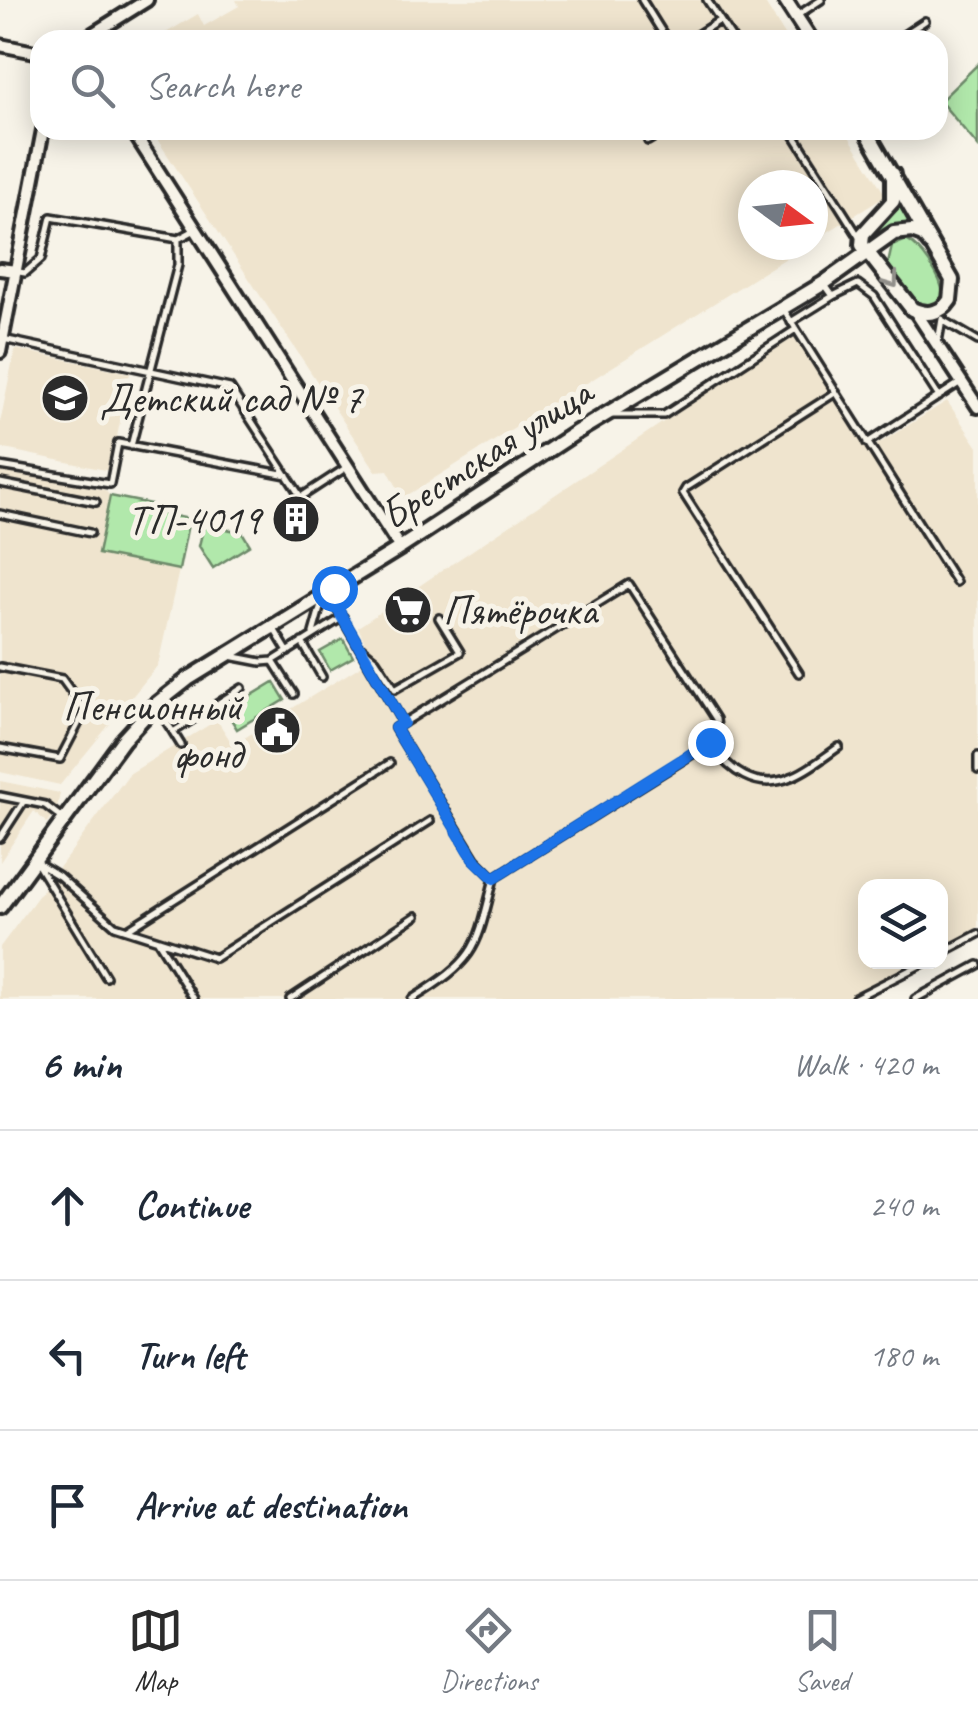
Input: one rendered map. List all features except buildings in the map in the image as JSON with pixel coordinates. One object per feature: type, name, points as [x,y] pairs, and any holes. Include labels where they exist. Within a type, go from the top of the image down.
[{"type":"street","points":[[99,30],[146,0]]},
{"type":"street","points":[[785,0],[804,30]]},
{"type":"street","points":[[0,45],[30,51]]},
{"type":"street","points":[[0,352],[41,140]]},
{"type":"street","points":[[138,140],[400,548]]},
{"type":"street","points":[[872,140],[953,285],[941,315],[915,310]]},
{"type":"street","points":[[892,174],[893,201],[865,231],[864,246],[915,310],[978,407]]},
{"type":"street","points":[[864,246],[904,230],[922,235],[930,244]]},
{"type":"street","name":"Брестская улица","points":[[0,907],[155,704],[605,415],[824,282],[864,246]]},
{"type":"street","points":[[0,268],[16,272]]},
{"type":"lane","points":[[642,0],[660,30]]},
{"type":"lane","points":[[708,0],[726,30]]},
{"type":"lane","points":[[796,17],[821,0]]},
{"type":"lane","points":[[704,30],[720,20]]},
{"type":"lane","points":[[912,30],[925,22]]},
{"type":"lane","points":[[796,140],[864,246]]},
{"type":"lane","points":[[16,272],[25,273],[42,260],[51,217],[178,239],[194,230]]},
{"type":"lane","points":[[131,446],[178,265],[178,239]]},
{"type":"lane","points":[[824,282],[833,296]]},
{"type":"lane","points":[[791,322],[858,284],[874,296],[939,397]]},
{"type":"lane","points":[[782,308],[956,582]]},
{"type":"lane","points":[[938,346],[941,315],[978,341]]},
{"type":"lane","points":[[605,415],[664,415],[796,329]]},
{"type":"lane","points":[[2,339],[230,388],[301,497],[347,467]]},
{"type":"lane","points":[[867,443],[962,382]]},
{"type":"lane","points":[[799,673],[683,493],[836,393]]},
{"type":"lane","points":[[0,466],[110,484],[118,443],[287,475]]},
{"type":"lane","points":[[0,483],[96,502]]},
{"type":"lane","points":[[0,514],[90,533]]},
{"type":"lane","points":[[412,999],[450,976],[468,958],[478,941],[494,878],[710,742],[717,728],[716,719],[629,584],[395,728],[474,859],[494,878]]},
{"type":"lane","points":[[326,594],[403,723]]},
{"type":"lane","points":[[312,636],[326,594]]},
{"type":"lane","points":[[226,656],[261,662],[274,660],[343,617]]},
{"type":"lane","points":[[360,647],[376,660],[395,688],[460,652],[439,618]]},
{"type":"lane","points":[[272,627],[288,652]]},
{"type":"lane","points":[[302,642],[322,677]]},
{"type":"lane","points":[[274,660],[294,694]]},
{"type":"lane","points":[[0,666],[62,679],[85,711],[60,759],[0,748]]},
{"type":"lane","points":[[173,732],[242,688]]},
{"type":"lane","points":[[155,704],[181,744]]},
{"type":"lane","points":[[710,742],[726,766],[735,772],[776,780],[790,778],[839,747]]},
{"type":"lane","points":[[978,756],[978,770]]},
{"type":"lane","points":[[128,929],[390,763]]},
{"type":"lane","points":[[0,796],[45,806],[65,821]]},
{"type":"lane","points":[[0,838],[24,801]]},
{"type":"lane","points":[[36,862],[59,876],[104,918],[215,958],[430,821]]},
{"type":"lane","points":[[36,862],[106,978]]},
{"type":"lane","points":[[290,999],[416,916]]},
{"type":"lane","points":[[948,950],[978,934]]},
{"type":"lane","points":[[157,938],[194,999]]},
{"type":"lane","points":[[915,999],[978,965]]},
{"type":"lane","points":[[855,998],[912,969]]},
{"type":"shaded area","points":[[236,0],[763,0],[782,30],[171,30],[198,14],[204,26],[239,6]]},
{"type":"shaded area","points":[[158,140],[851,140],[886,196],[828,232],[828,170],[738,170],[738,260],[783,260],[403,498],[388,470],[376,471]]},
{"type":"shaded area","points":[[802,329],[875,446],[947,401],[978,447],[978,927],[948,944],[948,879],[858,879],[858,969],[902,969],[848,999],[0,999],[0,947],[129,774],[217,720],[233,745],[372,659],[358,627]]},
{"type":"shaded area","name":"Детский сад № 7","points":[[15,349],[130,373],[110,471],[0,448],[0,423]]},
{"type":"shaded area","points":[[0,471],[105,490],[110,496],[98,554],[179,570],[158,665],[60,785],[0,772]]},
{"type":"shaded area","points":[[0,781],[60,793],[57,808],[47,823],[34,811],[0,862]]},
{"type":"green space","points":[[978,64],[978,146],[948,110],[948,93]]},
{"type":"green space","points":[[900,207],[911,223],[869,236],[868,233]]},
{"type":"green space","points":[[906,240],[924,256],[939,280],[943,295],[935,305],[913,299],[888,264],[892,246]]},
{"type":"green space","points":[[110,496],[161,506],[160,513],[189,519],[179,570],[98,554]]},
{"type":"green space","points":[[204,525],[242,532],[250,545],[213,568],[199,546]]},
{"type":"green space","points":[[343,639],[353,657],[330,670],[320,652]]},
{"type":"green space","points":[[274,682],[285,700],[237,729],[226,711]]},
{"type":"place","name":"Детский сад № 7","points":[[65,398]]},
{"type":"place","name":"ТП-4019","points":[[296,519]]},
{"type":"place","name":"Пятёрочка","points":[[408,610]]},
{"type":"place","name":"Пенсионный фонд","points":[[277,730]]},
{"type":"route","points":[[334,588],[328,592],[403,723],[395,728],[474,859],[494,878],[710,742]]}]
